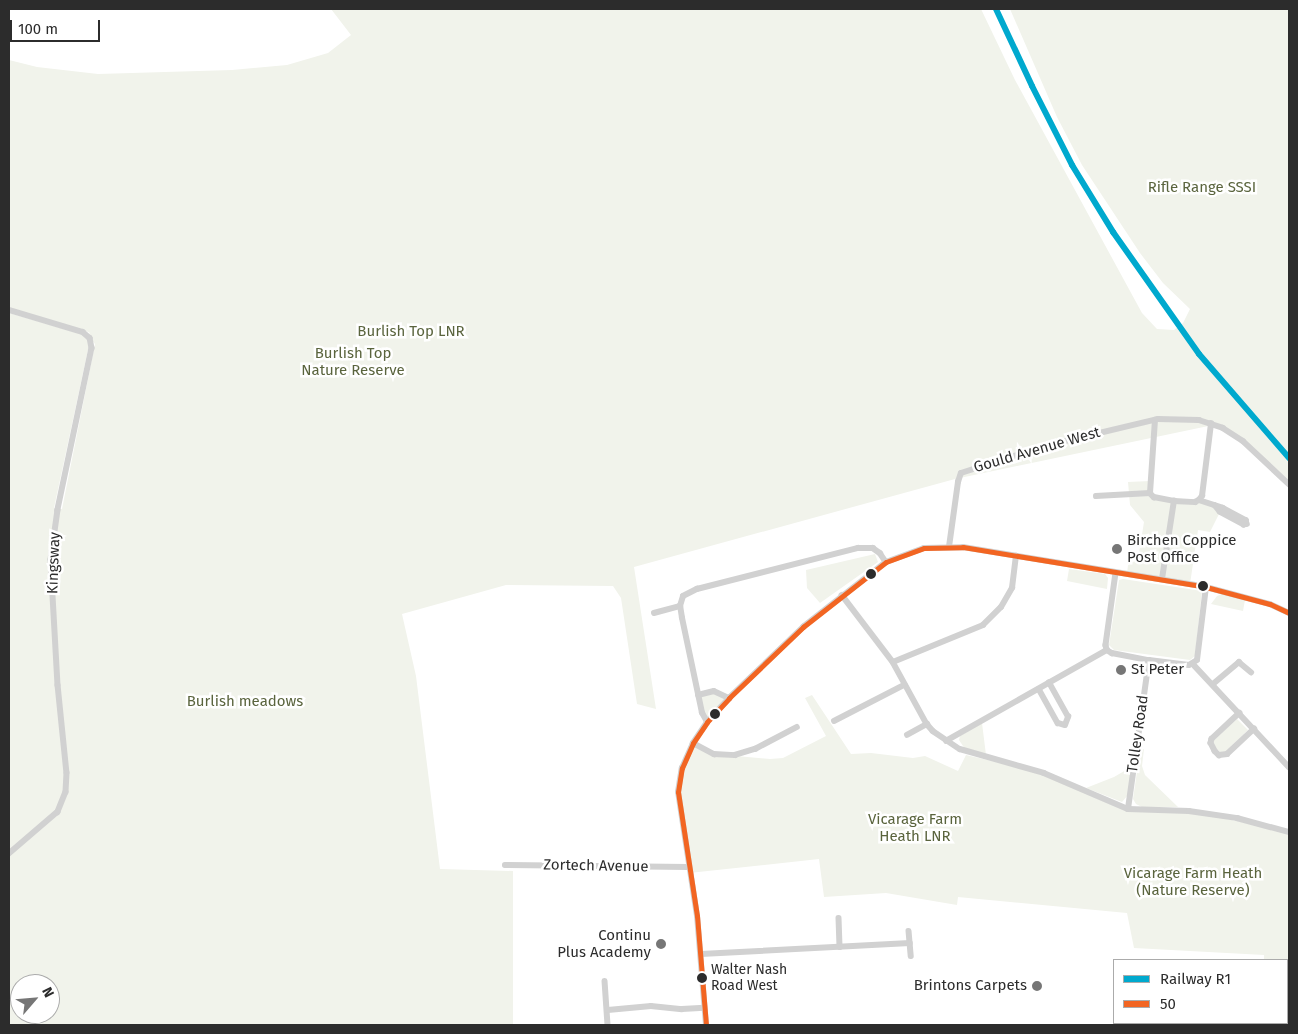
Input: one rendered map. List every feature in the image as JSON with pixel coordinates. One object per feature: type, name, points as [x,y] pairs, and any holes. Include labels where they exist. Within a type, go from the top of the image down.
[{"type":"street","name":"Kingsway","points":[[9,310],[83,332],[90,338],[92,348],[58,510],[51,560],[58,686],[67,773],[66,792],[58,812],[9,854]]},
{"type":"street","name":"Gould Avenue West","points":[[949,547],[958,482],[961,473],[1049,445],[1155,420],[1188,418],[1223,428],[1243,441],[1289,484]]},
{"type":"street","points":[[1150,493],[1155,420]]},
{"type":"street","points":[[1096,496],[1150,493],[1154,496],[1174,501],[1195,502],[1199,500],[1202,496],[1211,424]]},
{"type":"street","points":[[1199,500],[1223,508],[1246,520],[1247,524],[1220,512],[1215,506]]},
{"type":"street","points":[[1162,580],[1174,501]]},
{"type":"street","points":[[706,1025],[701,954],[678,792],[679,778],[693,743],[707,722],[729,698],[803,627],[886,562],[924,548],[963,547],[1206,587],[1270,604],[1289,613]]},
{"type":"street","points":[[707,722],[702,714],[680,606],[683,596],[697,589],[858,548],[873,548],[880,553],[886,562]]},
{"type":"street","points":[[893,662],[983,625],[1001,606],[1012,588],[1016,556]]},
{"type":"street","points":[[1107,650],[1116,573]]},
{"type":"street","points":[[1193,664],[1197,660],[1206,587]]},
{"type":"street","points":[[842,595],[893,662],[927,724],[946,741],[960,750],[976,756],[1044,773],[1128,809],[1199,812],[1237,818],[1289,832]]},
{"type":"street","points":[[654,614],[680,606]]},
{"type":"street","points":[[1107,650],[1112,653],[1148,660],[1193,664],[1289,767]]},
{"type":"street","points":[[946,741],[1107,650]]},
{"type":"street","name":"Tolley Road","points":[[1128,809],[1148,660]]},
{"type":"street","points":[[1213,684],[1239,662],[1251,672]]},
{"type":"street","points":[[1039,688],[1058,723],[1065,724],[1068,717],[1049,683]]},
{"type":"street","points":[[834,721],[904,685]]},
{"type":"street","points":[[698,695],[709,691],[729,698]]},
{"type":"street","points":[[1240,713],[1212,739],[1211,743],[1215,751],[1219,755],[1227,754],[1254,728]]},
{"type":"street","points":[[907,735],[927,724]]},
{"type":"street","points":[[693,743],[714,754],[735,755],[755,749],[797,727]]},
{"type":"street","name":"Zortech Avenue","points":[[505,864],[688,867]]},
{"type":"street","points":[[839,918],[840,947]]},
{"type":"street","points":[[909,931],[911,956]]},
{"type":"street","points":[[701,954],[910,943]]},
{"type":"street","points":[[605,981],[608,1025]]},
{"type":"street","points":[[608,1010],[651,1006],[682,1009],[704,1008]]},
{"type":"green space","name":"Burlish Top Nature Reserve","points":[[331,9],[981,9],[1015,80],[1142,313],[1157,329],[1174,330],[1183,323],[1190,309],[1163,283],[1140,253],[1082,165],[1057,117],[1010,9],[1289,9],[1289,481],[1218,424],[955,479],[634,567],[656,709],[637,704],[621,598],[613,586],[506,585],[402,614],[416,676],[440,869],[513,871],[513,1025],[9,1025],[9,313],[81,334],[87,337],[89,345],[54,508],[62,509],[95,344],[88,335],[90,333],[84,330],[9,308],[9,60],[37,67],[98,74],[232,70],[287,65],[328,53],[351,35]]},
{"type":"green space","points":[[1150,481],[1149,488],[1154,497],[1199,500],[1215,506],[1220,512],[1210,532],[1198,530],[1190,584],[1127,574],[1128,565],[1138,559],[1144,522],[1130,505],[1128,482]]},
{"type":"green space","points":[[875,554],[878,562],[820,603],[807,588],[806,570]]},
{"type":"green space","points":[[1069,569],[1105,574],[1108,578],[1107,589],[1067,581]]},
{"type":"green space","points":[[1123,579],[1202,591],[1195,656],[1190,660],[1114,650],[1109,645],[1119,580]]},
{"type":"green space","points":[[1222,594],[1245,600],[1243,611],[1211,604],[1217,596]]},
{"type":"green space","points":[[709,691],[729,698],[708,721],[702,713],[698,695]]},
{"type":"green space","name":"Vicarage Farm Heath LNR","points":[[812,695],[851,754],[871,753],[913,758],[925,756],[958,771],[966,755],[1044,773],[1128,809],[1189,811],[1289,832],[1289,979],[1288,959],[1264,959],[1264,955],[1134,948],[1127,913],[958,897],[957,905],[886,893],[824,897],[819,859],[689,873],[679,778],[693,743],[714,754],[770,759],[783,758],[826,736],[805,698]]},
{"type":"green space","points":[[1237,719],[1248,730],[1225,752],[1220,752],[1214,746],[1214,740]]},
{"type":"green space","points":[[982,723],[986,755],[965,749],[959,740],[960,736]]},
{"type":"green space","points":[[1144,749],[1142,766],[1145,775],[1178,807],[1142,807],[1136,804],[1133,799],[1140,751]]},
{"type":"green space","points":[[1126,770],[1131,773],[1128,795],[1122,802],[1086,788],[1114,777]]},
{"type":"rail line","name":"R1","points":[[996,9],[1072,165],[1113,232],[1199,354],[1289,458]]},
{"type":"transit line","name":"50","points":[[706,1025],[697,916],[678,792],[682,768],[693,743],[707,722],[729,698],[803,627],[886,562],[924,548],[963,547],[1206,587],[1270,604],[1289,613]]},
{"type":"place","name":"Birchen Coppice Post Office","points":[[1117,549]]},
{"type":"place","name":"St Peter","points":[[1121,670]]},
{"type":"place","name":"Continu Plus Academy","points":[[661,944]]},
{"type":"place","name":"Walter Nash Road West","points":[[702,978]]},
{"type":"place","name":"Brintons Carpets","points":[[1037,986]]},
{"type":"park label","name":"Rifle Range SSSI","points":[[1202,188]]},
{"type":"park label","name":"Burlish Top LNR","points":[[411,332]]},
{"type":"park label","name":"Burlish meadows","points":[[245,702]]},
{"type":"park label","name":"Vicarage Farm Heath (Nature Reserve)","points":[[1193,882]]}]
